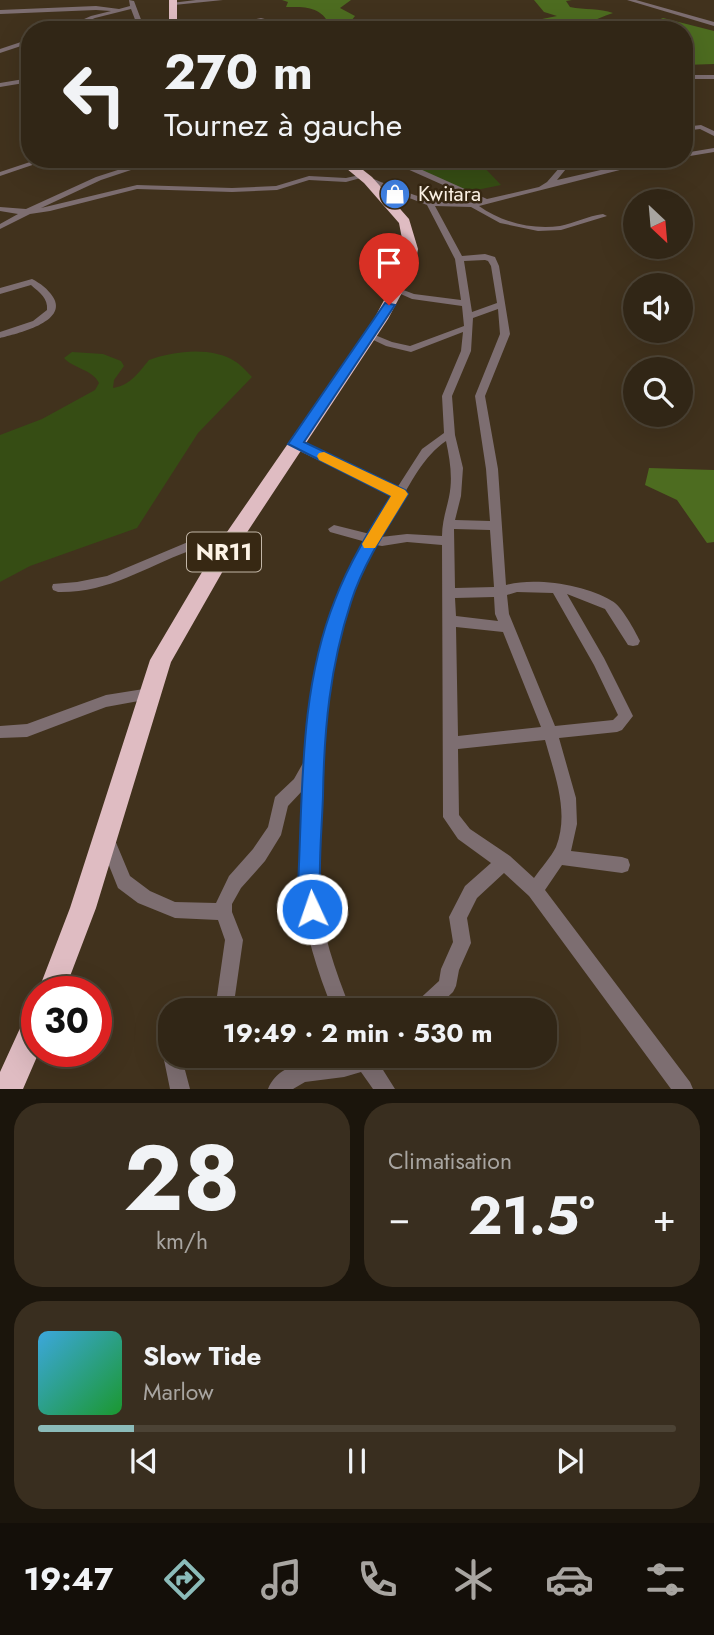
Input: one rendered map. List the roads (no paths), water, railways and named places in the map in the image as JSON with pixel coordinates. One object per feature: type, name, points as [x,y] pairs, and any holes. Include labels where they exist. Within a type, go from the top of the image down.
[{"type":"highway","points":[[173,21],[174,2]]},
{"type":"highway","name":"NR11","points":[[56,976],[83,908],[161,660],[225,550],[370,336],[398,291],[411,259],[410,239],[405,222],[356,170]]},
{"type":"highway","points":[[8,1089],[21,1059]]},
{"type":"street","points":[[174,2],[220,0]]},
{"type":"street","points":[[630,0],[714,24]]},
{"type":"street","points":[[85,21],[132,4],[139,21]]},
{"type":"street","points":[[0,12],[96,8],[117,10]]},
{"type":"street","points":[[678,12],[702,11]]},
{"type":"street","points":[[0,51],[21,44]]},
{"type":"street","points":[[693,77],[714,77]]},
{"type":"street","points":[[0,85],[21,82]]},
{"type":"street","points":[[693,128],[701,127],[714,134]]},
{"type":"street","points":[[693,154],[714,150]]},
{"type":"street","points":[[0,174],[21,167]]},
{"type":"street","points":[[0,227],[23,212],[84,184],[133,168]]},
{"type":"street","points":[[410,168],[487,202]]},
{"type":"street","points":[[550,184],[563,168]]},
{"type":"street","points":[[0,209],[23,212],[80,203],[137,187],[232,190],[277,188],[309,178],[346,180],[356,170],[430,203],[473,205],[531,193],[550,184],[620,168]]},
{"type":"street","points":[[430,203],[459,259],[468,316],[466,351],[447,396],[450,435],[457,468],[455,496],[448,524],[451,817],[464,834],[504,862],[535,890],[683,1089]]},
{"type":"street","points":[[473,205],[503,221],[543,228],[558,228],[603,216]]},
{"type":"street","points":[[459,259],[492,259],[505,334],[480,396],[488,432],[500,557],[499,592],[505,627],[551,731],[568,798],[569,824],[559,857],[535,890]]},
{"type":"street","points":[[0,291],[32,282],[51,296],[54,305],[53,311],[41,320],[0,335]]},
{"type":"street","points":[[398,291],[468,316]]},
{"type":"street","points":[[370,336],[411,349],[468,316],[501,304]]},
{"type":"street","points":[[338,998],[325,962],[309,886],[317,702],[324,666],[343,600],[372,538],[429,446],[450,435]]},
{"type":"street","points":[[295,444],[400,494]]},
{"type":"street","points":[[448,524],[496,526]]},
{"type":"street","points":[[334,529],[382,542],[407,538],[449,541]]},
{"type":"street","points":[[58,587],[77,589],[100,585],[188,547],[225,550]]},
{"type":"street","points":[[450,593],[499,592],[517,587],[556,587],[610,605],[633,640]]},
{"type":"street","points":[[452,743],[617,726],[626,716],[556,587]]},
{"type":"street","points":[[451,621],[505,627]]},
{"type":"street","points":[[0,732],[12,733],[40,726],[106,701],[150,694]]},
{"type":"street","points":[[226,998],[234,940],[223,912],[224,903],[235,882],[259,855],[275,830],[281,802],[299,784],[315,755]]},
{"type":"street","points":[[105,835],[124,882],[144,897],[175,910],[223,912]]},
{"type":"street","points":[[559,857],[622,865]]},
{"type":"street","points":[[434,998],[447,986],[450,970],[462,943],[458,917],[471,892],[504,862]]},
{"type":"street","points":[[175,1068],[180,1089]]},
{"type":"street","points":[[278,1089],[297,1074],[337,1068]]},
{"type":"street","points":[[372,1068],[384,1089]]},
{"type":"place","name":"Kwitara","points":[[395,194]]}]
